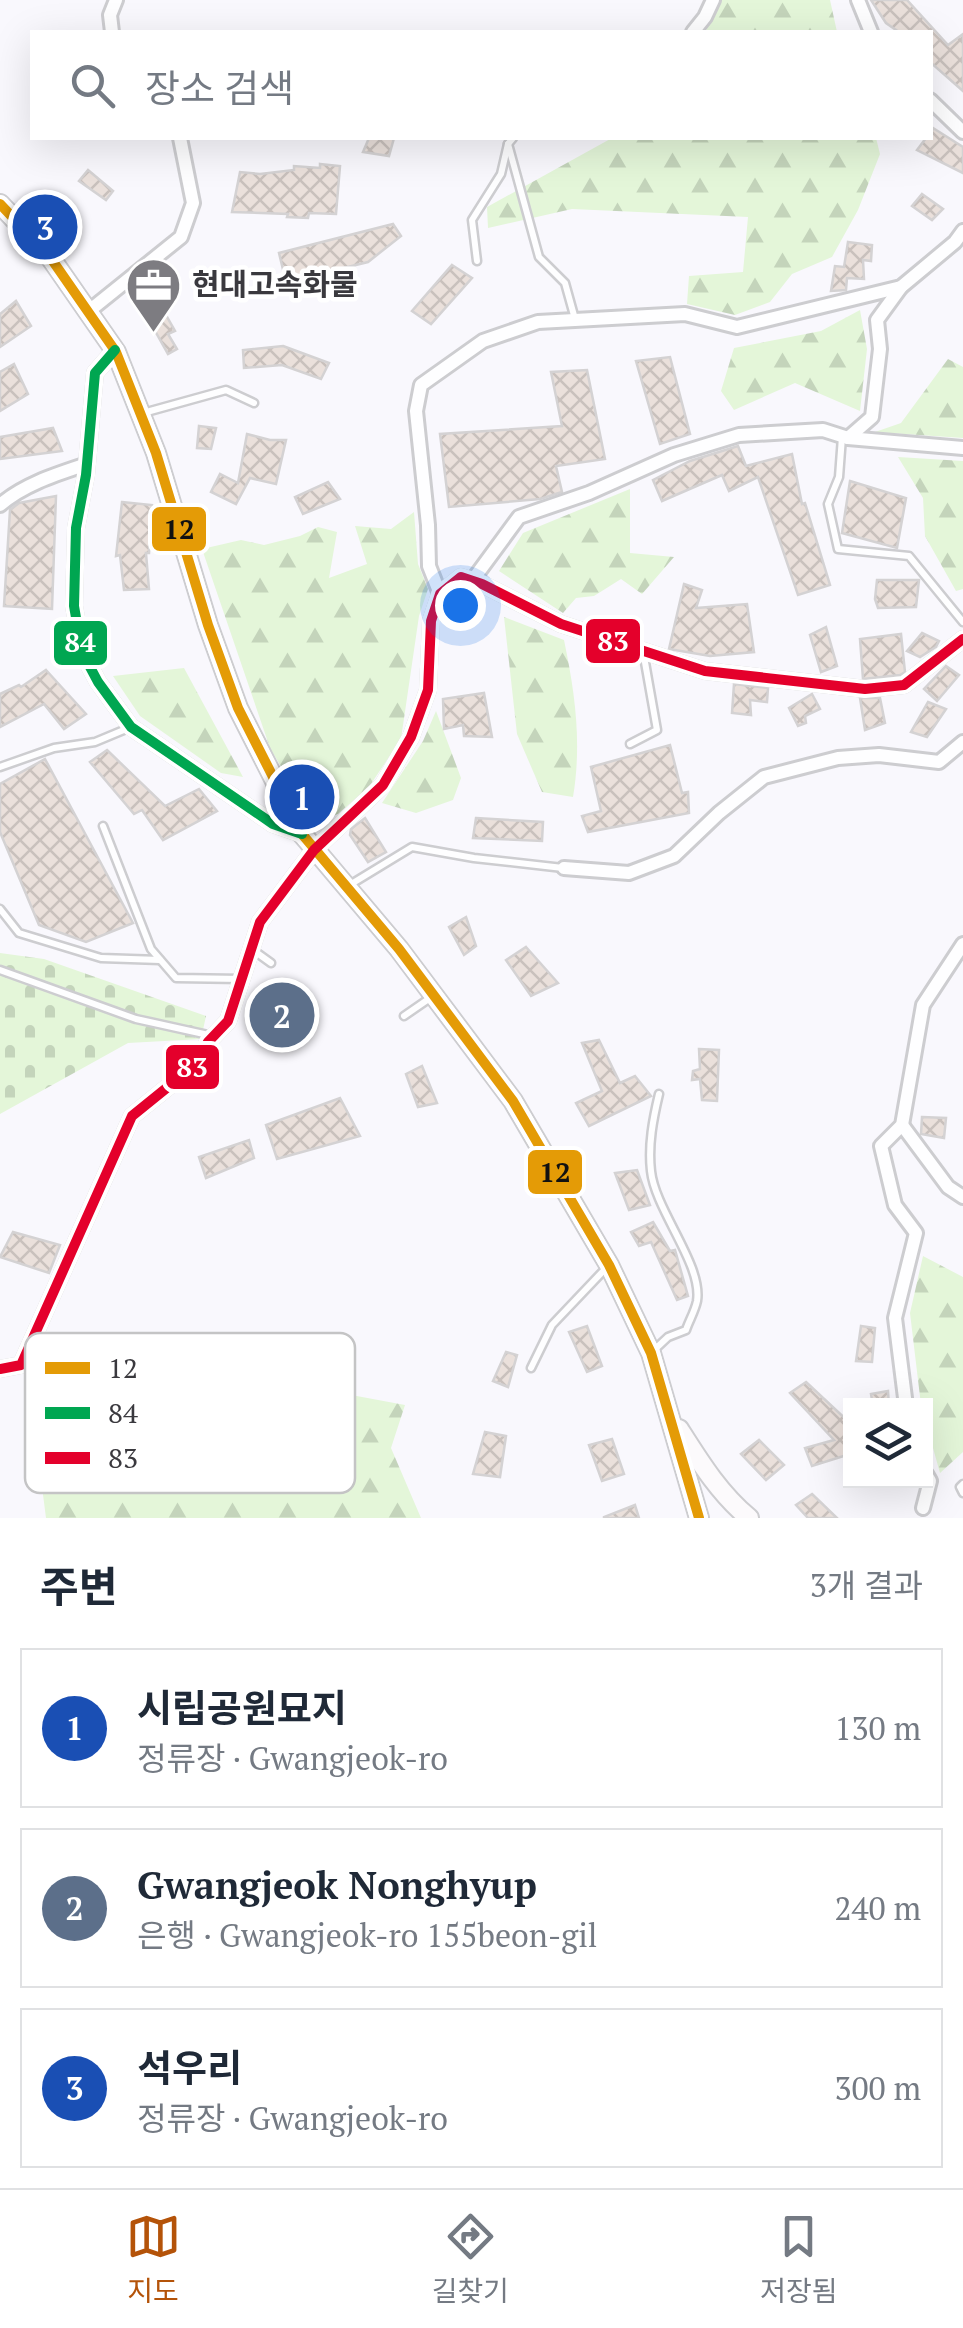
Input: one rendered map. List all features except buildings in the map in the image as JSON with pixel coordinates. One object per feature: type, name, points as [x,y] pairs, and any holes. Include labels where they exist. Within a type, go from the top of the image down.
[{"type":"main road","points":[[0,204],[50,257],[114,350],[142,414],[238,708],[302,834],[434,995],[513,1101],[609,1266],[651,1352],[699,1518]]},
{"type":"main road","points":[[669,1414],[710,1477],[749,1518]]},
{"type":"street","points":[[112,30],[110,15],[116,0]]},
{"type":"street","points":[[695,30],[713,0]]},
{"type":"street","points":[[858,0],[871,30]]},
{"type":"street","points":[[933,103],[963,132]]},
{"type":"street","points":[[88,311],[181,237],[193,203],[180,140]]},
{"type":"street","points":[[877,320],[901,288],[963,232]]},
{"type":"street","points":[[440,594],[429,566],[416,410],[422,385],[483,341],[538,322],[686,314],[737,327],[901,288]]},
{"type":"street","points":[[845,438],[872,416],[880,349],[870,295]]},
{"type":"street","points":[[114,350],[95,373],[75,546],[78,638],[98,682],[132,727],[273,824],[302,834]]},
{"type":"street","points":[[472,580],[519,517],[589,494],[674,455],[739,435],[824,430],[845,438],[963,448]]},
{"type":"street","points":[[0,506],[11,496],[55,474],[87,464]]},
{"type":"street","points":[[36,1333],[132,1116],[196,1066],[214,1036],[228,1022],[260,922],[314,850],[383,785],[411,738],[428,690],[432,621],[440,594],[461,577],[561,624],[705,671],[865,690],[904,685],[963,639]]},
{"type":"street","points":[[564,868],[629,873],[674,856],[764,777],[838,758],[879,756],[939,762],[963,742]]},
{"type":"street","points":[[905,1398],[895,1318],[916,1233],[895,1205],[880,1146],[902,1125],[923,1005],[963,944]]},
{"type":"street","points":[[902,1125],[948,1187],[963,1197]]},
{"type":"street","points":[[0,1369],[21,1366],[25,1357]]},
{"type":"street","points":[[922,1515],[928,1488]]},
{"type":"lane","points":[[477,260],[472,220],[501,174],[511,141]]},
{"type":"lane","points":[[511,141],[539,257],[565,283],[575,320]]},
{"type":"lane","points":[[142,414],[226,390],[254,404]]},
{"type":"lane","points":[[845,438],[839,477],[828,504],[838,549],[909,556],[963,622]]},
{"type":"lane","points":[[630,744],[657,730],[643,650]]},
{"type":"lane","points":[[0,767],[54,748],[95,742],[132,727]]},
{"type":"lane","points":[[103,826],[151,949],[176,978],[243,979]]},
{"type":"lane","points":[[346,888],[412,847],[564,868]]},
{"type":"lane","points":[[0,909],[19,932],[36,938],[101,958],[162,960]]},
{"type":"lane","points":[[252,950],[271,963]]},
{"type":"lane","points":[[0,970],[136,1019],[214,1036]]},
{"type":"lane","points":[[404,1016],[434,995]]},
{"type":"lane","points":[[651,1352],[668,1337],[686,1330],[697,1302],[697,1288],[677,1234],[661,1208],[651,1173],[651,1131],[658,1094]]},
{"type":"lane","points":[[531,1368],[552,1324],[609,1266]]},
{"type":"lane","points":[[963,1484],[963,1493]]},
{"type":"green space","points":[[722,0],[830,0],[837,30],[706,30]]},
{"type":"green space","points":[[608,140],[876,140],[880,154],[858,210],[832,257],[792,274],[770,302],[735,315],[687,304],[689,276],[743,272],[748,217],[572,209],[488,228],[487,207]]},
{"type":"green space","points":[[860,310],[867,349],[860,411],[795,383],[734,410],[721,391],[734,348],[821,331]]},
{"type":"green space","points":[[948,359],[963,367],[963,438],[875,432],[901,423]]},
{"type":"green space","points":[[898,457],[963,461],[963,589],[956,591],[925,536],[923,498]]},
{"type":"green space","points":[[630,489],[630,553],[674,557],[642,594],[621,579],[594,596],[576,598],[563,613],[499,571],[523,533]]},
{"type":"green space","points":[[414,512],[418,564],[428,589],[419,616],[401,739],[369,787],[338,814],[314,822],[270,748],[202,549],[241,540],[264,545],[318,527],[337,532],[329,578],[367,564],[355,526],[391,529]]},
{"type":"green space","points":[[504,617],[564,640],[576,718],[573,797],[542,792],[517,734]]},
{"type":"green space","points":[[184,668],[243,777],[221,773],[140,716],[113,676]]},
{"type":"green space","points":[[436,711],[461,778],[453,800],[416,813],[382,803],[423,741]]},
{"type":"green space","points":[[0,953],[44,959],[206,1016],[201,1039],[128,1043],[0,1114]]},
{"type":"green space","points":[[923,1256],[963,1277],[963,1452],[940,1473],[933,1448],[933,1398],[920,1398],[910,1313]]},
{"type":"green space","points":[[355,1396],[405,1405],[391,1448],[421,1518],[46,1518],[43,1493],[355,1493]]},
{"type":"transit line","name":"12","points":[[0,204],[50,257],[116,352],[156,453],[208,625],[238,708],[302,834],[399,949],[513,1101],[609,1265],[651,1353],[699,1518]]},
{"type":"transit line","name":"84","points":[[115,350],[95,373],[86,475],[76,528],[74,606],[82,652],[98,682],[131,727],[273,824],[302,834]]},
{"type":"transit line","name":"83","points":[[35,1333],[132,1116],[195,1065],[208,1042],[228,1021],[260,922],[314,850],[383,785],[411,737],[428,690],[431,621],[440,594],[461,577],[561,624],[705,671],[865,689],[904,685],[963,639]]},
{"type":"transit line","name":"83","points":[[0,1369],[21,1365],[25,1356]]},
{"type":"place","name":"석우리","points":[[45,227]]},
{"type":"place","name":"현대고속화물","points":[[153,334]]},
{"type":"place","name":"시립공원묘지","points":[[302,797]]},
{"type":"place","name":"Gwangjeok Nonghyup","points":[[282,1015]]}]
